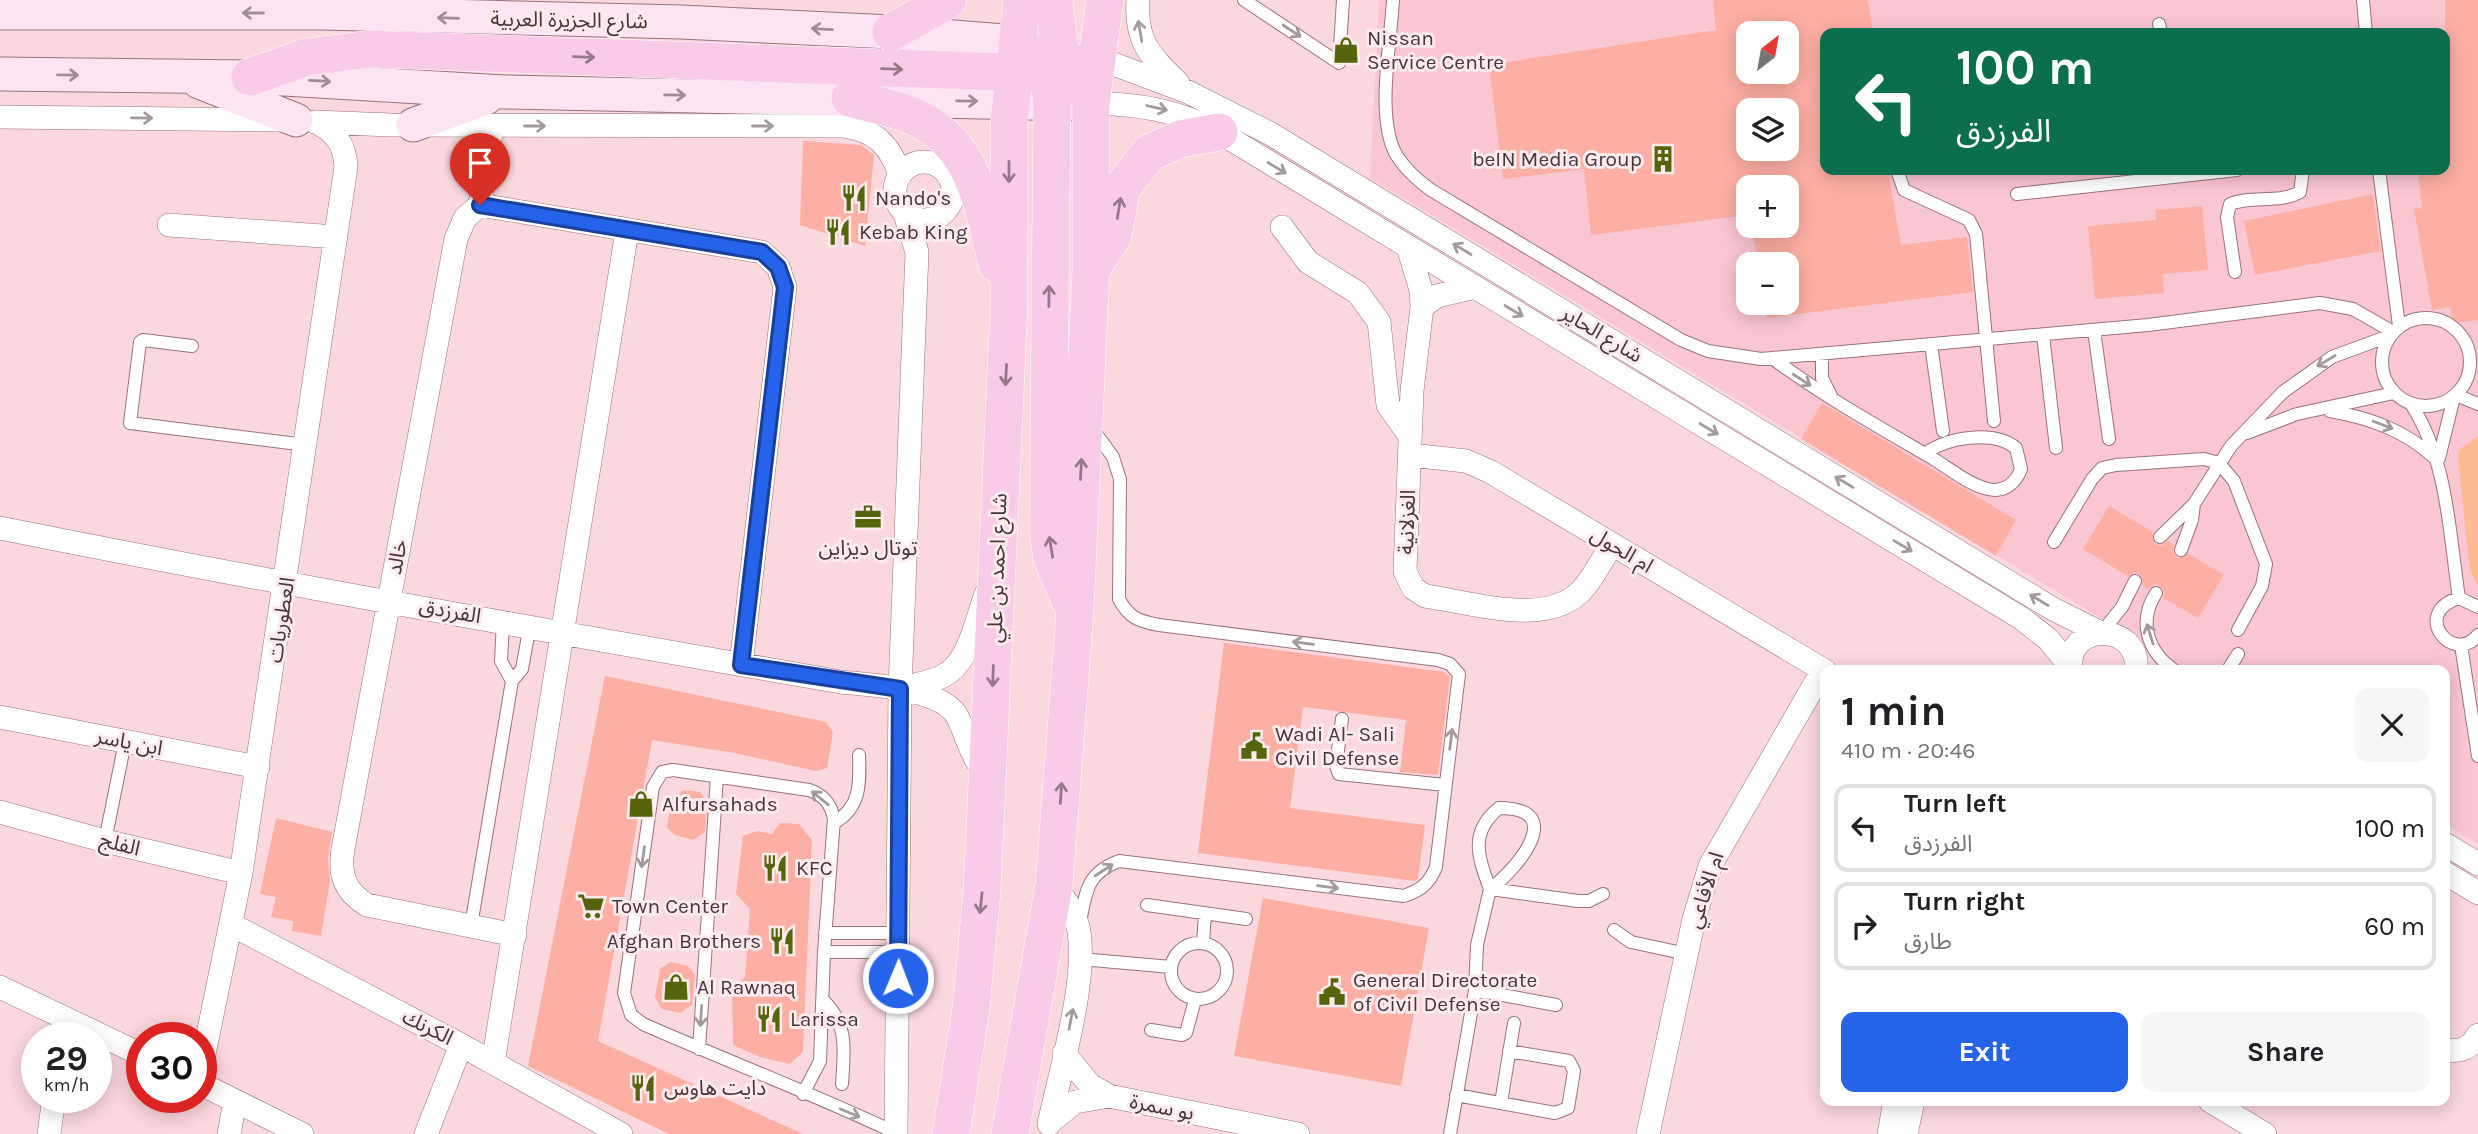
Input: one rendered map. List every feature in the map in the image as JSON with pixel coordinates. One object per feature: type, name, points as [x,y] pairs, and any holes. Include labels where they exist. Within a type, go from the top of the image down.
[{"type":"main road","points":[[322,13],[368,0]]},
{"type":"main road","points":[[617,0],[681,22]]},
{"type":"main road","points":[[891,32],[948,0]]},
{"type":"main road","name":"شارع احمد بن علي","points":[[951,1134],[972,996],[988,778],[1009,307],[1045,72],[1021,0]]},
{"type":"main road","points":[[1054,0],[1045,72],[1048,532],[1052,559],[1074,611]]},
{"type":"main road","name":"شارع احمد بن علي","points":[[1045,72],[1105,0]]},
{"type":"main road","name":"شارع الجزيرة العربية","points":[[0,13],[322,13],[681,22],[891,32],[1045,72]]},
{"type":"main road","points":[[250,77],[306,57],[370,49],[1045,72],[1077,91],[1091,103],[1091,269],[1084,418],[1074,611],[1054,885],[1010,1134]]},
{"type":"main road","points":[[0,74],[250,77],[504,92],[850,98],[1045,72]]},
{"type":"main road","points":[[190,78],[306,121]]},
{"type":"main road","points":[[402,125],[504,92]]},
{"type":"main road","points":[[850,98],[911,115],[939,130],[965,158],[974,180],[1009,307]]},
{"type":"main road","points":[[1091,269],[1113,236],[1122,188],[1149,153],[1180,139],[1219,132]]},
{"type":"street","points":[[1138,0],[1138,29],[1142,43],[1158,64],[1188,92]]},
{"type":"street","name":"شارع الحاير","points":[[1045,72],[1188,92],[1311,157],[2041,602],[2101,632],[2119,636],[2139,665]]},
{"type":"street","name":"شارع الحاير","points":[[1091,103],[1153,106],[1219,132],[2021,618],[2048,639],[2068,665]]},
{"type":"street","points":[[0,117],[492,126],[844,126],[860,128],[886,145],[900,175]]},
{"type":"street","name":"العطوريات","points":[[211,1022],[232,925],[258,767],[346,167],[341,144],[335,135],[306,121]]},
{"type":"street","name":"العطوريات","points":[[346,167],[359,144],[368,135],[402,125]]},
{"type":"street","points":[[492,126],[480,205],[762,252],[778,267],[785,287],[741,665]]},
{"type":"street","points":[[896,1134],[900,689],[917,252],[904,212],[895,195],[900,175],[911,164],[937,164],[950,177],[953,194],[946,210],[931,219],[921,220],[904,212]]},
{"type":"street","name":"خالد","points":[[480,205],[465,218],[456,239],[341,862],[341,876],[352,896],[367,905],[515,935]]},
{"type":"street","points":[[917,252],[931,219]]},
{"type":"street","points":[[169,225],[336,237]]},
{"type":"street","points":[[1282,227],[1308,262],[1358,293],[1379,322],[1388,405],[1410,445]]},
{"type":"street","points":[[493,1063],[627,231]]},
{"type":"street","name":"الغزلانية","points":[[1408,247],[1421,290],[1422,307],[1410,445],[1405,571],[1413,588],[1425,596],[1531,612],[1553,609],[1578,594],[1612,544]]},
{"type":"street","points":[[1422,307],[1437,296],[1475,287]]},
{"type":"street","name":"ام الحول","points":[[1410,445],[1479,466],[1820,669]]},
{"type":"street","name":"الفرزدق","points":[[0,528],[286,585],[503,620],[741,665],[900,689],[939,701],[954,712],[967,747],[988,778]]},
{"type":"street","name":"الفرزدق","points":[[900,689],[940,677],[954,668],[966,648],[996,568]]},
{"type":"street","points":[[2070,665],[2071,656],[2081,640],[2101,632]]},
{"type":"street","name":"ام الأفاعي","points":[[1648,1134],[1700,892],[1721,841],[1820,678]]},
{"type":"street","name":"ابن ياسر","points":[[0,717],[258,767]]},
{"type":"street","name":"الفلج","points":[[0,812],[105,841],[241,873]]},
{"type":"street","points":[[2450,847],[2478,864]]},
{"type":"street","points":[[2450,876],[2478,893]]},
{"type":"street","points":[[1048,1129],[1081,958],[1079,930],[1067,901],[1054,885]]},
{"type":"street","name":"الكرنك","points":[[232,925],[461,1045],[600,1128],[621,1134]]},
{"type":"street","points":[[0,987],[55,1022]]},
{"type":"street","points":[[2450,1051],[2457,1052],[2472,1045],[2478,1035]]},
{"type":"street","points":[[426,1134],[461,1045]]},
{"type":"street","name":"بو سمرة","points":[[1064,1053],[1090,1085],[1109,1096],[1248,1129],[1298,1134]]},
{"type":"street","points":[[217,1092],[302,1134]]},
{"type":"street","name":"بو سمرة","points":[[1048,1129],[1075,1101],[1109,1096]]},
{"type":"street","points":[[229,1134],[235,1101]]},
{"type":"street","points":[[1889,1134],[1894,1106]]},
{"type":"street","points":[[1906,1134],[1912,1106]]},
{"type":"street","points":[[2218,1106],[2265,1134]]},
{"type":"street","points":[[49,1134],[52,1113]]},
{"type":"lane","points":[[1244,0],[1339,63],[1343,0]]},
{"type":"lane","points":[[1393,0],[1388,131],[1395,153],[1410,174],[1431,190],[1681,340],[1735,357],[1772,358],[2094,330],[2320,303],[2353,309],[2394,331]]},
{"type":"lane","points":[[2363,0],[2366,28]]},
{"type":"lane","points":[[1899,175],[1905,190],[1969,220],[1976,234],[1994,421]]},
{"type":"lane","points":[[2017,194],[2159,175]]},
{"type":"lane","points":[[2235,272],[2227,217],[2230,204],[2242,199],[2291,197],[2300,192],[2302,175]]},
{"type":"lane","points":[[2379,175],[2394,331],[2382,355],[2383,375],[2394,393],[2411,404],[2423,422],[2439,462],[2459,598]]},
{"type":"lane","points":[[2160,537],[2194,504],[2219,463],[2262,412],[2306,374],[2332,357],[2394,331],[2415,319],[2432,318],[2448,323],[2461,334],[2469,349],[2474,370],[2455,396],[2439,462]]},
{"type":"lane","points":[[2094,330],[2109,439]]},
{"type":"lane","points":[[2043,335],[2056,448]]},
{"type":"lane","points":[[192,345],[144,340],[140,342],[130,423],[306,445]]},
{"type":"lane","points":[[1931,344],[1943,431]]},
{"type":"lane","points":[[1822,354],[1822,378],[1833,399]]},
{"type":"lane","points":[[1772,358],[1833,399],[1925,454],[1990,489],[2009,486],[2021,469],[2016,448],[1995,438],[1947,443],[1925,454]]},
{"type":"lane","points":[[2244,434],[2317,409],[2394,393]]},
{"type":"lane","points":[[2411,404],[2434,406],[2455,396],[2478,404]]},
{"type":"lane","points":[[2317,409],[2385,425],[2417,441],[2439,462]]},
{"type":"lane","points":[[1079,930],[1085,896],[1092,879],[1102,868],[1119,862],[1404,896],[1420,891],[1431,879],[1436,867],[1459,674],[1450,664],[1139,622],[1127,614],[1119,598],[1120,480],[1112,457],[1084,418]]},
{"type":"lane","points":[[2054,542],[2092,479],[2102,468],[2109,465],[2204,458],[2219,463],[2234,481],[2266,564],[2262,586],[2238,630]]},
{"type":"lane","points":[[2181,550],[2192,520],[2194,504]]},
{"type":"lane","points":[[2101,632],[2128,597],[2135,581]]},
{"type":"lane","points":[[2156,593],[2147,608],[2147,631],[2152,645],[2170,665]]},
{"type":"lane","points":[[2128,597],[2147,608]]},
{"type":"lane","points":[[2478,607],[2459,598],[2448,602],[2439,610],[2436,622],[2440,634],[2449,642],[2461,645],[2473,641],[2478,635]]},
{"type":"lane","points":[[503,620],[501,661],[512,681]]},
{"type":"lane","points":[[471,926],[512,681],[524,662],[530,625]]},
{"type":"lane","points":[[2461,645],[2478,757]]},
{"type":"lane","points":[[2231,665],[2238,654]]},
{"type":"lane","points":[[1342,719],[1336,766],[1339,774],[1446,786]]},
{"type":"lane","points":[[105,841],[125,742]]},
{"type":"lane","points":[[834,823],[855,802],[860,783],[859,755]]},
{"type":"lane","points":[[803,1094],[820,1061],[825,933],[834,823],[827,802],[816,792],[667,770],[654,780],[624,993],[627,1008],[636,1020],[699,1049],[803,1094],[896,1134]]},
{"type":"lane","points":[[699,1049],[717,776]]},
{"type":"lane","points":[[1450,1134],[1475,990],[1477,945],[1490,889],[1481,866],[1480,830],[1486,819],[1499,808],[1517,808],[1530,819],[1534,833],[1531,847],[1508,876],[1490,889]]},
{"type":"lane","points":[[1490,889],[1578,901],[1590,901],[1603,894]]},
{"type":"lane","points":[[1147,905],[1246,919]]},
{"type":"lane","points":[[1203,943],[1205,913]]},
{"type":"lane","points":[[1614,930],[1631,942],[1687,954]]},
{"type":"lane","points":[[825,933],[899,942]]},
{"type":"lane","points":[[824,952],[899,942]]},
{"type":"lane","points":[[1203,943],[1222,955],[1227,976],[1216,994],[1195,1000],[1176,988],[1171,967],[1182,949],[1203,943]]},
{"type":"lane","points":[[1081,958],[1171,967]]},
{"type":"lane","points":[[1475,990],[1556,1005]]},
{"type":"lane","points":[[823,1000],[832,1009],[844,1031],[842,1084]]},
{"type":"lane","points":[[1150,1030],[1182,1035],[1186,1032],[1195,1000]]},
{"type":"lane","points":[[1501,1103],[1514,1023]]},
{"type":"lane","points":[[1456,1094],[1555,1113],[1562,1112],[1571,1102],[1574,1071],[1569,1062],[1509,1051]]},
{"type":"shaded area","points":[[1379,0],[2478,0],[2478,844],[2450,827],[2450,665],[2179,665],[1370,178]]},
{"type":"shaded area","points":[[2478,436],[2478,586],[2470,571],[2458,459],[2459,450]]},
{"type":"building","name":"beIN Media Group","points":[[1713,0],[1868,0],[1872,28],[1820,28],[1820,175],[1889,175],[1901,245],[1967,237],[1973,292],[1799,314],[1799,252],[1756,252],[1754,238],[1799,238],[1799,175],[1736,175],[1736,217],[1591,235],[1584,169],[1503,179],[1489,65],[1716,30]]},
{"type":"building","points":[[2445,0],[2478,0],[2478,320],[2453,323],[2450,307],[2432,310],[2414,209],[2422,208],[2419,175],[2450,175],[2450,28],[2445,28]]},
{"type":"building","points":[[803,141],[861,145],[874,155],[865,246],[800,225]]},
{"type":"building","points":[[2373,194],[2381,251],[2255,275],[2244,221]]},
{"type":"building","points":[[2202,206],[2208,270],[2163,274],[2164,293],[2095,299],[2088,226],[2156,220],[2155,210]]},
{"type":"building","name":"beIN Media Group","points":[[1766,315],[1791,315],[1767,318]]},
{"type":"building","points":[[1822,403],[2016,520],[1996,556],[1801,439]]},
{"type":"building","points":[[2109,506],[2153,532],[2154,544],[2161,546],[2168,541],[2174,545],[2173,552],[2177,558],[2189,554],[2224,575],[2198,618],[2163,598],[2165,592],[2161,586],[2155,584],[2148,589],[2143,585],[2139,574],[2134,572],[2128,576],[2083,549]]},
{"type":"building","name":"Wadi Al- Sali Civil Defense","points":[[1224,643],[1445,672],[1450,677],[1438,775],[1400,772],[1406,720],[1303,707],[1290,808],[1425,825],[1418,879],[1415,881],[1198,853]]},
{"type":"building","name":"Town Center","points":[[605,676],[826,722],[833,732],[827,768],[816,771],[735,753],[652,740],[598,1041],[803,1134],[669,1134],[528,1066]]},
{"type":"building","points":[[684,790],[700,792],[707,801],[705,832],[693,840],[675,835],[667,828],[671,799]]},
{"type":"building","points":[[276,818],[332,832],[328,858],[330,881],[321,936],[292,931],[293,921],[271,917],[276,897],[260,894]]},
{"type":"building","points":[[780,823],[799,824],[812,840],[803,1052],[790,1064],[760,1057],[733,1045],[732,989],[745,977],[750,909],[736,894],[743,836],[757,831],[772,834]]},
{"type":"building","name":"General Directorate of Civil Defense","points":[[1263,898],[1429,928],[1401,1086],[1234,1056]]},
{"type":"building","name":"Al Rawnaq","points":[[670,962],[688,966],[695,975],[692,1005],[680,1013],[662,1009],[655,997],[660,969]]},
{"type":"place","name":"Nissan Service Centre","points":[[1346,50]]},
{"type":"place","name":"beIN Media Group","points":[[1663,159]]},
{"type":"place","name":"Nando's","points":[[854,198]]},
{"type":"place","name":"Kebab King","points":[[838,232]]},
{"type":"place","name":"توتال ديزاين","points":[[868,517]]},
{"type":"place","name":"Wadi Al- Sali Civil Defense","points":[[1254,746]]},
{"type":"place","name":"Alfursahads","points":[[641,804]]},
{"type":"place","name":"KFC","points":[[775,868]]},
{"type":"place","name":"Town Center","points":[[591,906]]},
{"type":"place","name":"Afghan Brothers","points":[[782,941]]},
{"type":"place","name":"Al Rawnaq","points":[[676,987]]},
{"type":"place","name":"General Directorate of Civil Defense","points":[[1332,992]]},
{"type":"place","name":"Larissa","points":[[769,1019]]},
{"type":"place","name":"دايت هاوس","points":[[643,1088]]},
{"type":"route","points":[[480,205],[762,252],[778,267],[785,287],[741,665],[900,689],[898,978]]}]
